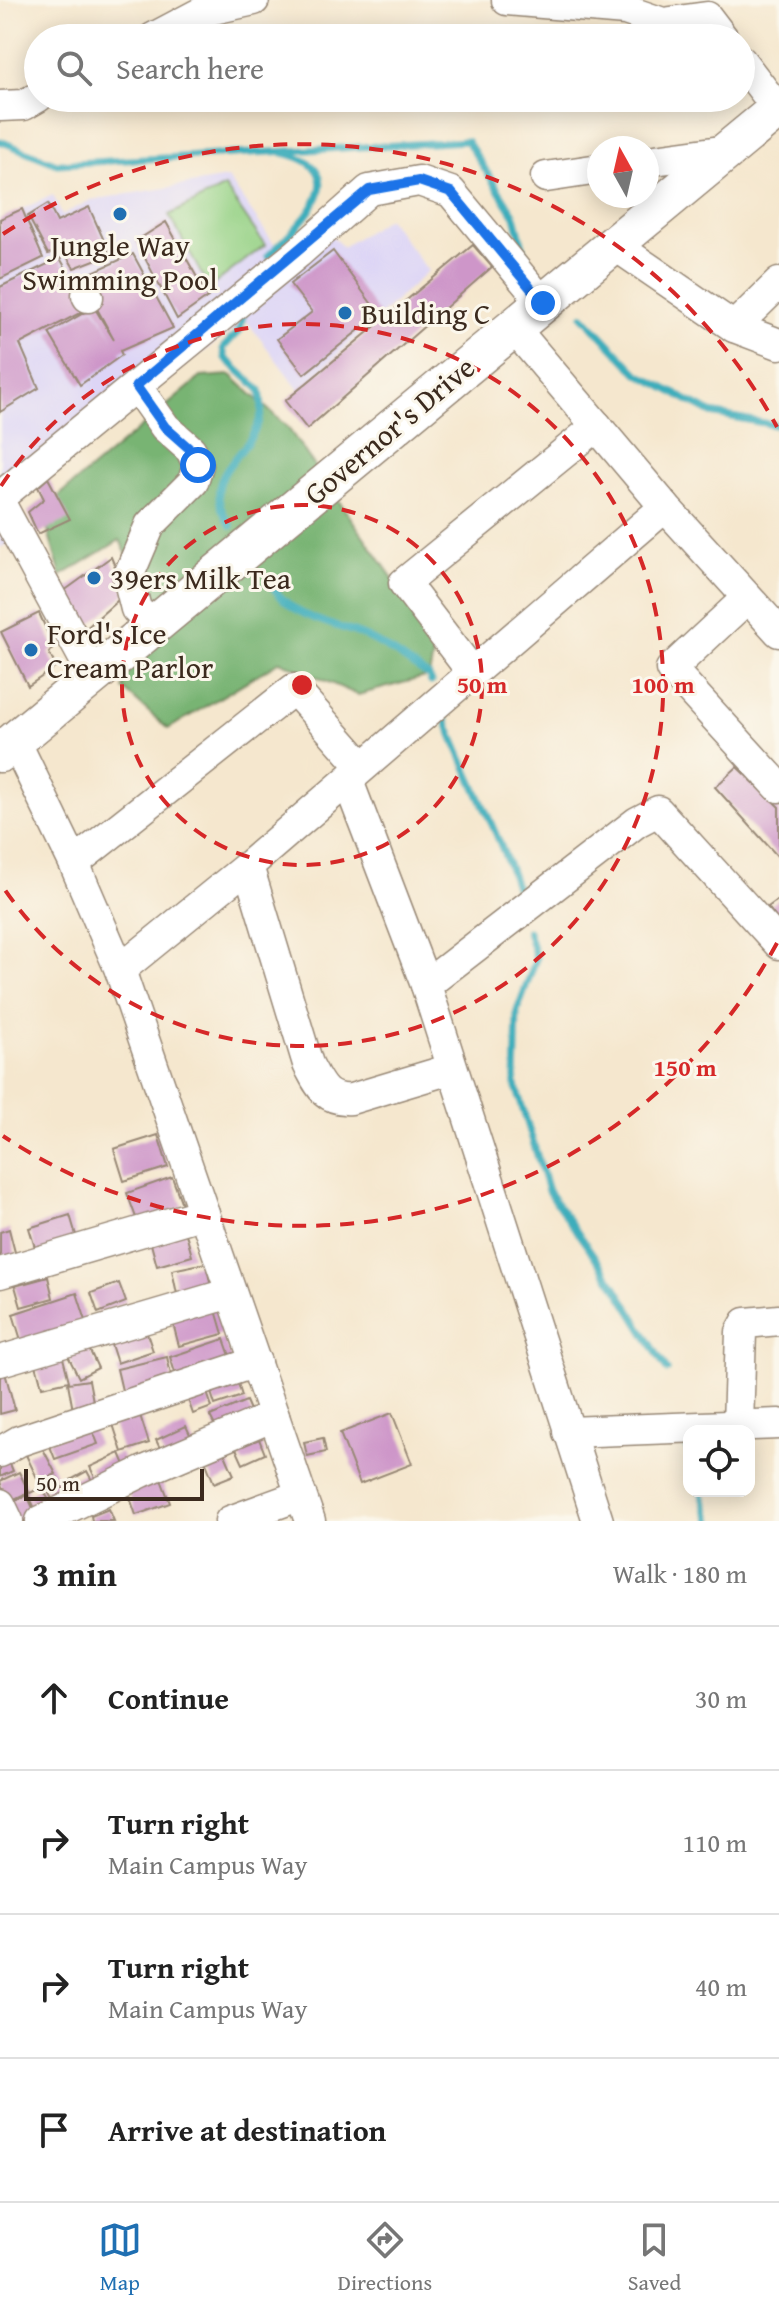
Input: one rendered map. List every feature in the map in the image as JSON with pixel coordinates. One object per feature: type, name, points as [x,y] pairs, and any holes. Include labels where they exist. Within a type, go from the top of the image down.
[{"type":"main road","name":"Governor's Drive","points":[[7,747],[779,108]]},
{"type":"street","points":[[179,24],[204,11],[254,0]]},
{"type":"street","points":[[507,0],[625,10],[663,23],[707,17],[712,24]]},
{"type":"street","points":[[755,78],[779,108]]},
{"type":"street","points":[[0,106],[24,105]]},
{"type":"street","points":[[659,159],[728,150]]},
{"type":"street","points":[[546,177],[587,171]]},
{"type":"street","points":[[93,675],[0,500],[369,190],[419,181],[451,192],[543,303]]},
{"type":"street","points":[[613,244],[734,327],[779,344]]},
{"type":"street","points":[[734,327],[779,283]]},
{"type":"street","points":[[513,327],[665,507],[779,632]]},
{"type":"street","points":[[136,386],[165,427],[191,450],[198,465],[193,482],[150,525],[128,577],[136,609],[153,626]]},
{"type":"street","points":[[472,672],[404,583],[597,426]]},
{"type":"street","points":[[120,970],[248,866],[665,507]]},
{"type":"street","points":[[747,598],[671,669],[779,787]]},
{"type":"street","points":[[74,863],[294,689],[355,774],[598,1521]]},
{"type":"street","points":[[7,747],[74,863],[120,970],[305,1508],[230,1521]]},
{"type":"street","points":[[426,985],[637,822],[658,811],[779,944]]},
{"type":"street","points":[[248,866],[308,1064],[324,1092],[336,1100],[351,1099],[451,1069]]},
{"type":"street","points":[[0,1273],[204,1213]]},
{"type":"street","points":[[0,1361],[231,1293]]},
{"type":"street","points":[[779,1320],[746,1323],[741,1332],[738,1425],[779,1424]]},
{"type":"street","points":[[0,1452],[19,1441],[256,1362]]},
{"type":"street","points":[[41,1521],[142,1472],[274,1416]]},
{"type":"street","points":[[568,1432],[683,1427]]},
{"type":"street","points":[[0,1504],[8,1521]]},
{"type":"shaded area","points":[[228,178],[274,244],[317,223],[343,247],[388,218],[428,271],[299,390],[246,320],[9,498],[24,532],[0,548],[0,219],[53,195],[62,215],[91,200]]},
{"type":"green space","points":[[225,187],[265,245],[209,288],[169,215]]},
{"type":"green space","points":[[231,375],[288,428],[436,640],[429,676],[358,695],[280,661],[168,729],[123,689],[149,602],[120,540],[61,576],[42,510],[201,377]]},
{"type":"building","points":[[48,204],[57,222],[89,207],[110,254],[74,268],[63,250],[48,254],[28,216]]},
{"type":"building","points":[[22,209],[43,258],[0,279],[0,219]]},
{"type":"building","points":[[166,222],[208,297],[177,319],[136,241]]},
{"type":"building","points":[[473,245],[492,267],[307,429],[285,401]]},
{"type":"building","name":"Building C","points":[[333,251],[379,314],[304,374],[277,339],[312,312],[290,284]]},
{"type":"building","points":[[133,254],[173,328],[120,351],[122,355],[80,385],[49,333],[94,307],[114,340],[95,305],[20,344],[39,388],[0,412],[0,287],[60,258],[73,281]]},
{"type":"building","points":[[48,478],[70,519],[38,534],[28,512],[44,499],[38,487]]},
{"type":"building","points":[[111,557],[126,593],[83,631],[64,591]]},
{"type":"building","name":"Ford's Ice Cream Parlor","points":[[39,613],[54,647],[49,653],[56,667],[28,686],[1,632]]},
{"type":"building","points":[[737,767],[779,807],[779,858],[715,787]]},
{"type":"building","points":[[779,899],[779,922],[768,907]]},
{"type":"building","points":[[158,1135],[168,1167],[124,1181],[114,1149]]},
{"type":"building","points":[[172,1177],[183,1207],[138,1223],[127,1193]]},
{"type":"building","points":[[70,1215],[78,1242],[37,1254],[29,1228]]},
{"type":"building","points":[[183,1223],[192,1256],[157,1266],[148,1233]]},
{"type":"building","points":[[9,1229],[17,1260],[0,1265],[0,1232]]},
{"type":"building","points":[[206,1263],[212,1292],[178,1299],[172,1270]]},
{"type":"building","points":[[48,1277],[53,1298],[21,1307],[15,1286]]},
{"type":"building","points":[[119,1283],[126,1302],[98,1313],[91,1293]]},
{"type":"building","points":[[77,1293],[89,1330],[24,1350],[13,1314]]},
{"type":"building","points":[[213,1300],[223,1334],[179,1346],[170,1312]]},
{"type":"building","points":[[142,1319],[153,1351],[117,1363],[107,1332]]},
{"type":"building","points":[[84,1338],[98,1368],[79,1378],[64,1348]]},
{"type":"building","points":[[224,1339],[233,1364],[178,1382],[170,1357]]},
{"type":"building","points":[[62,1354],[69,1381],[42,1387],[35,1361]]},
{"type":"building","points":[[167,1357],[174,1388],[124,1399],[117,1369]]},
{"type":"building","points":[[0,1365],[3,1365],[15,1410],[0,1414]]},
{"type":"building","points":[[235,1374],[242,1396],[215,1405],[208,1383]]},
{"type":"building","points":[[89,1380],[95,1412],[74,1416],[68,1383]]},
{"type":"building","points":[[204,1384],[212,1407],[193,1414],[185,1391]]},
{"type":"building","points":[[246,1401],[253,1417],[218,1432],[210,1416]]},
{"type":"building","points":[[138,1409],[149,1443],[122,1452],[111,1418]]},
{"type":"building","points":[[392,1413],[412,1464],[360,1484],[340,1433]]},
{"type":"building","points":[[91,1426],[98,1444],[55,1459],[48,1441]]},
{"type":"building","points":[[186,1426],[196,1447],[166,1461],[156,1440]]},
{"type":"building","points":[[257,1434],[265,1454],[243,1464],[234,1444]]},
{"type":"building","points":[[323,1438],[326,1452],[307,1456],[304,1442]]},
{"type":"building","points":[[42,1447],[56,1474],[39,1482],[26,1455]]},
{"type":"building","points":[[223,1450],[234,1475],[214,1483],[204,1458]]},
{"type":"building","points":[[120,1453],[126,1467],[96,1480],[90,1467]]},
{"type":"building","points":[[6,1454],[13,1471],[0,1477],[0,1457]]},
{"type":"building","points":[[157,1469],[170,1503],[136,1515],[128,1492]]},
{"type":"building","points":[[87,1471],[97,1490],[76,1502],[65,1483]]},
{"type":"building","points":[[19,1472],[29,1492],[6,1503],[0,1481]]},
{"type":"building","points":[[57,1477],[66,1494],[53,1501],[44,1484]]},
{"type":"building","points":[[42,1487],[55,1512],[40,1519],[28,1494]]},
{"type":"building","points":[[27,1495],[39,1521],[15,1521],[7,1504]]},
{"type":"building","points":[[109,1509],[114,1521],[92,1521],[91,1516]]},
{"type":"waterway","points":[[0,141],[57,164],[467,141],[515,216],[528,266]]},
{"type":"waterway","points":[[268,256],[307,215],[321,186],[318,172],[306,161],[283,153]]},
{"type":"waterway","points":[[231,526],[221,508],[221,480],[255,431],[262,409],[260,390],[225,358],[223,348],[240,330],[244,309]]},
{"type":"waterway","points":[[583,316],[637,373],[711,413],[779,426]]},
{"type":"waterway","points":[[272,586],[302,613],[389,649],[429,676],[431,682]]},
{"type":"waterway","points":[[446,720],[517,890]]},
{"type":"waterway","points":[[528,931],[536,959],[517,1011],[515,1083],[548,1191],[614,1284],[667,1370]]},
{"type":"waterway","points":[[703,1497],[711,1521]]},
{"type":"place","name":"Jungle Way Swimming Pool","points":[[120,214]]},
{"type":"place","name":"Building C","points":[[345,313]]},
{"type":"place","name":"39ers Milk Tea","points":[[94,578]]},
{"type":"place","name":"Ford's Ice Cream Parlor","points":[[31,650]]},
{"type":"route","points":[[198,465],[191,450],[165,427],[136,386],[298,253],[369,190],[419,181],[451,192],[543,303]]}]
